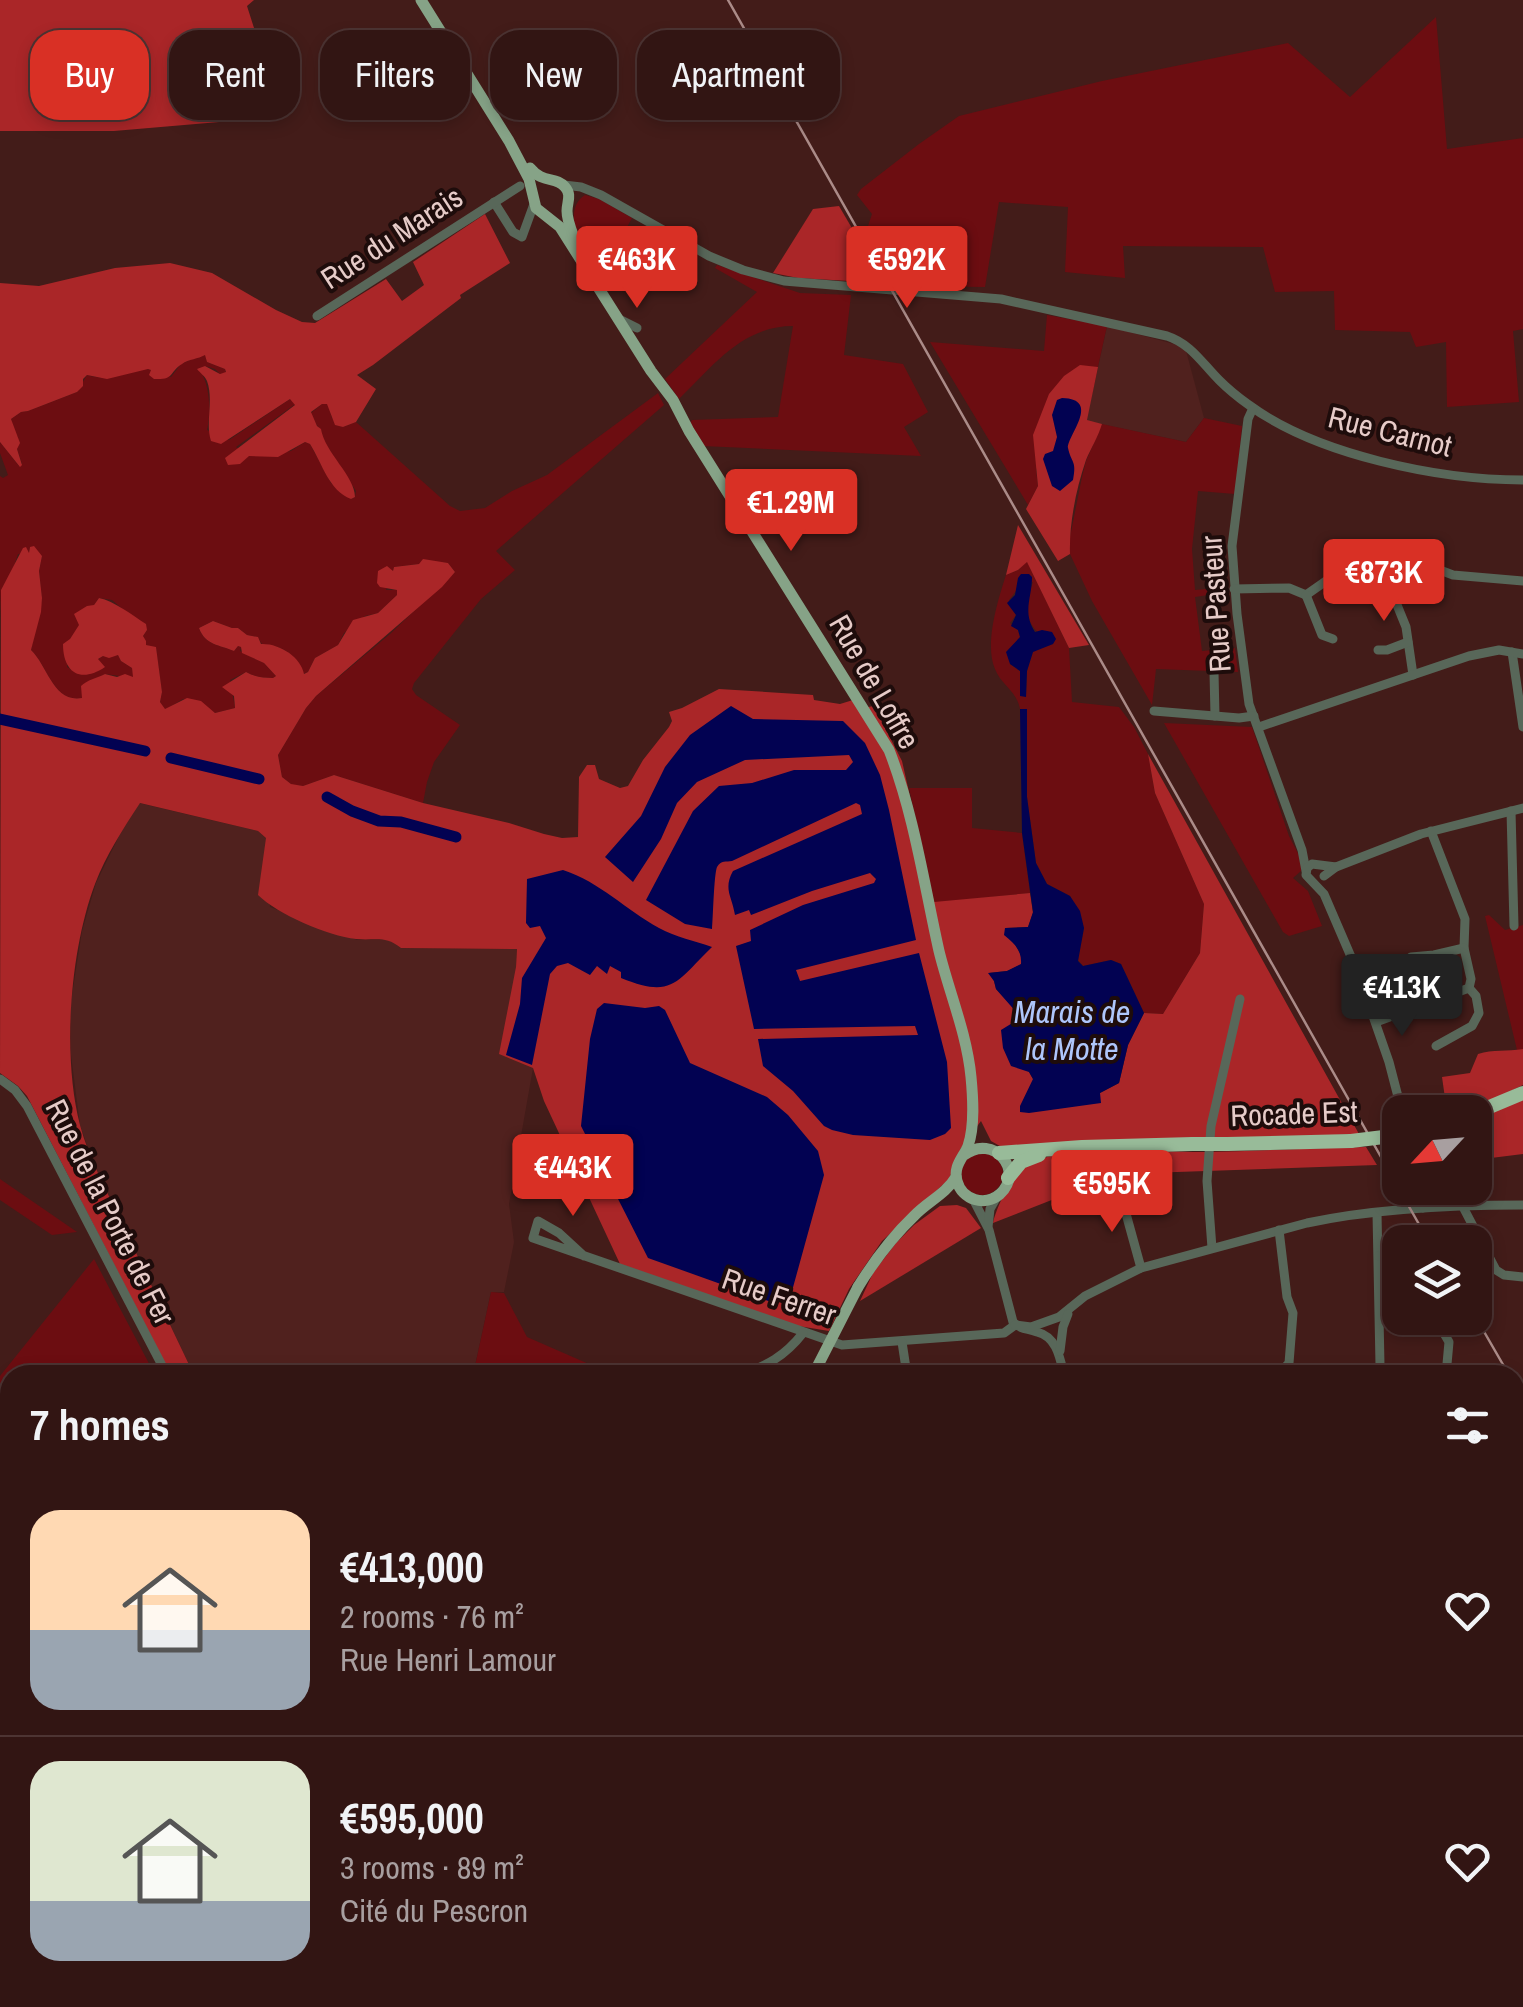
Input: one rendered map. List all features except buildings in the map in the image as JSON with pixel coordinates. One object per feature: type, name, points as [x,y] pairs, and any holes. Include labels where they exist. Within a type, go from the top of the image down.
[{"type":"highway","points":[[1492,1107],[1523,1093]]},
{"type":"highway","name":"Rocade Est","points":[[1069,1148],[1382,1137]]},
{"type":"highway","points":[[995,1151],[1069,1148]]},
{"type":"highway","points":[[1008,1178],[1023,1161],[1069,1148]]},
{"type":"main road","name":"Rue de Loffre","points":[[421,0],[509,141],[530,179],[540,208],[560,227],[665,400],[689,431],[889,750],[966,1047],[972,1104],[971,1135],[964,1155]]},
{"type":"main road","name":"Rue de Loffre","points":[[509,141],[534,174],[548,181]]},
{"type":"main road","points":[[556,181],[564,186],[568,203],[559,215],[540,208],[538,186],[556,181]]},
{"type":"main road","name":"Rue de Loffre","points":[[568,203],[574,236],[589,273]]},
{"type":"main road","name":"Rue de Loffre","points":[[972,1104],[980,1134],[995,1151]]},
{"type":"main road","points":[[900,1231],[940,1202],[956,1196],[986,1200],[998,1195],[1006,1186],[1008,1167],[995,1151],[975,1148],[957,1166],[960,1188],[969,1197]]},
{"type":"main road","points":[[819,1365],[858,1286],[879,1255],[917,1212],[956,1177]]},
{"type":"street","name":"Rue du Marais","points":[[317,316],[520,186]]},
{"type":"street","name":"Rue Carnot","points":[[564,186],[590,190],[624,206],[709,256],[784,281],[1007,300],[1170,337],[1192,350],[1223,384],[1288,430],[1387,462],[1476,478],[1523,480]]},
{"type":"street","points":[[568,203],[578,192],[590,190]]},
{"type":"street","name":"Rue du Marais","points":[[494,202],[515,234],[522,237],[540,208]]},
{"type":"street","points":[[617,318],[637,328]]},
{"type":"street","name":"Rue Pasteur","points":[[1254,408],[1248,419],[1233,540],[1234,590],[1248,700],[1306,871],[1310,865],[1320,873]]},
{"type":"street","points":[[1306,594],[1326,582],[1414,562],[1453,575],[1523,581]]},
{"type":"street","points":[[1382,568],[1406,627],[1413,675]]},
{"type":"street","points":[[1234,590],[1289,588],[1306,594],[1322,634],[1333,639]]},
{"type":"street","points":[[1378,650],[1408,642]]},
{"type":"street","points":[[1259,727],[1480,653],[1518,653],[1523,727]]},
{"type":"street","points":[[1214,672],[1215,716]]},
{"type":"street","points":[[1154,711],[1254,716]]},
{"type":"street","points":[[1320,873],[1431,831],[1523,808]]},
{"type":"street","points":[[1511,812],[1514,926]]},
{"type":"street","points":[[1431,831],[1464,918],[1469,988],[1479,1012],[1472,1026],[1436,1046]]},
{"type":"street","name":"Rue Pasteur","points":[[1302,850],[1320,873],[1324,894],[1376,1022],[1398,1095]]},
{"type":"street","points":[[1412,957],[1464,948]]},
{"type":"street","points":[[1376,1022],[1469,988]]},
{"type":"street","points":[[1212,1248],[1207,1181],[1210,1132],[1240,999]]},
{"type":"street","name":"Rue de la Porte de Fer","points":[[0,1078],[27,1106],[161,1365]]},
{"type":"street","points":[[1120,1192],[1141,1268]]},
{"type":"street","points":[[988,1230],[990,1209],[998,1195]]},
{"type":"street","points":[[969,1197],[988,1230],[1010,1316],[1022,1330],[1034,1331],[1055,1344],[1062,1365]]},
{"type":"street","points":[[1015,1325],[1028,1328],[1063,1315],[1085,1296],[1141,1268],[1279,1230],[1323,1220],[1423,1208],[1523,1204]]},
{"type":"street","points":[[1462,1206],[1496,1270],[1523,1277]]},
{"type":"street","points":[[1377,1213],[1380,1365]]},
{"type":"street","name":"Rue Ferrer","points":[[584,1256],[559,1232],[538,1221],[533,1238],[584,1256],[803,1333],[846,1346],[1004,1333],[1015,1325]]},
{"type":"street","points":[[1279,1230],[1287,1297],[1293,1313],[1288,1365]]},
{"type":"street","points":[[1047,1337],[1058,1338],[1076,1304]]},
{"type":"street","points":[[1050,1320],[1060,1322],[1061,1362]]},
{"type":"street","points":[[1047,1337],[1042,1329],[1050,1320]]},
{"type":"street","points":[[763,1365],[778,1359],[803,1333]]},
{"type":"street","points":[[1445,1335],[1449,1343],[1447,1365]]},
{"type":"street","points":[[902,1342],[905,1365]]},
{"type":"shaded area","points":[[0,0],[254,0],[247,6],[255,30],[169,30],[169,120],[231,121],[114,131],[0,131]]},
{"type":"shaded area","points":[[1436,17],[1447,149],[1523,138],[1523,329],[1513,331],[1519,402],[1447,407],[1446,342],[1416,347],[1410,332],[1335,330],[1334,291],[1275,292],[1263,247],[1123,246],[1125,278],[1065,272],[1068,207],[999,202],[985,287],[914,286],[913,272],[884,243],[877,247],[867,229],[872,214],[857,195],[861,189],[959,116],[1102,81],[1288,43],[1350,97]]},
{"type":"shaded area","points":[[585,195],[632,218],[599,279],[574,224],[577,203]]},
{"type":"shaded area","points":[[839,206],[884,283],[773,273],[813,209]]},
{"type":"shaded area","points":[[485,214],[510,263],[460,295],[357,375],[376,389],[356,422],[343,427],[335,425],[327,404],[311,412],[354,489],[355,497],[351,499],[337,490],[310,444],[305,442],[278,457],[249,456],[240,464],[228,465],[225,458],[295,405],[290,399],[221,444],[211,441],[209,388],[197,369],[205,366],[220,374],[226,372],[207,362],[205,355],[185,362],[165,378],[154,379],[148,369],[107,379],[87,375],[77,392],[21,412],[11,419],[20,443],[20,467],[0,442],[0,283],[39,286],[115,268],[170,263],[212,273],[276,310],[302,322],[315,323],[386,279],[402,301],[424,285],[413,262]]},
{"type":"shaded area","points":[[717,265],[800,293],[851,295],[844,355],[903,364],[928,412],[904,427],[921,456],[703,446],[689,425],[692,420],[778,417],[793,326],[743,340],[679,399],[665,379],[757,292],[715,268]]},
{"type":"shaded area","points":[[1047,315],[1107,326],[1086,421],[1036,469],[1038,486],[1028,505],[930,342],[1044,351]]},
{"type":"shaded area","points":[[1107,326],[1185,347],[1204,418],[1186,442],[1086,421]]},
{"type":"shaded area","points":[[206,355],[207,362],[225,369],[226,373],[220,374],[205,366],[201,372],[209,400],[207,430],[229,440],[296,395],[301,400],[236,447],[249,456],[291,451],[305,442],[310,444],[331,483],[351,499],[355,497],[356,491],[323,440],[311,413],[328,404],[332,418],[343,427],[356,422],[460,511],[485,508],[547,475],[658,393],[664,405],[496,551],[515,570],[481,599],[414,683],[416,695],[460,725],[434,762],[423,803],[334,775],[303,786],[292,785],[282,777],[278,755],[316,696],[455,572],[448,563],[394,567],[386,590],[397,590],[397,595],[378,613],[365,616],[344,633],[338,645],[315,658],[303,674],[288,652],[262,644],[257,637],[238,628],[213,621],[199,628],[214,644],[234,651],[241,647],[240,651],[264,663],[276,676],[246,672],[230,680],[235,708],[215,713],[202,704],[183,699],[165,710],[160,702],[156,648],[145,645],[143,636],[147,630],[112,600],[99,598],[70,639],[67,667],[90,673],[104,666],[97,660],[103,656],[118,655],[132,668],[134,678],[105,674],[94,680],[82,698],[64,695],[31,650],[42,599],[42,556],[30,547],[29,554],[18,554],[1,590],[0,617],[0,476],[8,475],[0,442],[19,466],[22,464],[11,419],[77,392],[87,375],[106,378],[146,369],[171,377],[181,364]]},
{"type":"shaded area","points":[[1080,365],[1098,367],[1087,420],[1102,424],[1079,483],[1070,554],[1058,561],[1026,509],[1038,486],[1033,435],[1049,394]]},
{"type":"shaded area","points":[[1204,418],[1242,426],[1235,494],[1198,491],[1192,549],[1195,590],[1227,587],[1228,592],[1195,597],[1202,651],[1235,648],[1238,672],[1156,669],[1152,705],[1092,601],[1070,554],[1070,537],[1086,461],[1102,424],[1186,442]]},
{"type":"shaded area","points":[[1018,525],[1089,645],[1069,648],[1027,562],[1006,575]]},
{"type":"shaded area","points":[[34,546],[42,556],[41,612],[31,650],[64,695],[82,698],[81,686],[105,674],[133,677],[132,668],[118,655],[98,659],[105,667],[88,675],[75,672],[66,662],[63,644],[79,625],[74,614],[94,605],[99,598],[146,624],[143,636],[146,645],[156,647],[160,702],[165,709],[187,698],[201,701],[215,713],[235,708],[234,696],[222,687],[246,672],[276,676],[264,663],[242,653],[241,647],[234,651],[214,644],[199,628],[213,621],[238,628],[258,637],[261,644],[288,652],[299,662],[304,674],[315,658],[338,645],[353,620],[378,613],[397,595],[397,590],[380,587],[378,571],[387,566],[393,571],[394,567],[419,564],[423,559],[448,563],[455,572],[442,587],[306,708],[278,755],[282,777],[303,786],[334,775],[423,803],[562,838],[578,837],[579,777],[587,765],[595,765],[599,779],[620,788],[628,786],[669,727],[669,712],[719,689],[813,695],[814,700],[840,704],[853,700],[859,709],[878,705],[902,761],[934,902],[1030,893],[1033,913],[1028,927],[1006,928],[1022,964],[989,973],[996,989],[1018,1013],[1014,1022],[1033,1079],[1100,1093],[1119,1083],[1128,1045],[1144,1013],[1163,1014],[1200,953],[1204,904],[1155,793],[1148,754],[1359,1134],[1005,1149],[991,1141],[981,1121],[961,1148],[949,1179],[882,1241],[849,1289],[829,1331],[792,1325],[620,1264],[544,1101],[533,1068],[499,1054],[517,949],[401,948],[385,940],[356,939],[318,929],[258,895],[266,838],[258,831],[140,803],[104,863],[86,910],[71,1003],[71,1068],[74,1098],[88,1150],[189,1365],[166,1365],[27,1096],[0,1073],[1,590],[23,548],[29,553]]},
{"type":"shaded area","points":[[1027,561],[1069,648],[1072,702],[1119,707],[1134,727],[1148,754],[1155,793],[1204,904],[1200,953],[1163,1014],[1144,1013],[1121,964],[1111,960],[1083,966],[1078,960],[1084,928],[1070,896],[1047,884],[1036,863],[1027,797],[1027,709],[1020,709],[1016,697],[998,675],[991,647],[993,622],[1006,575]],"holes":[[[1033,582],[1027,611],[1032,625],[1053,644],[1033,651],[1026,696],[1020,696],[1020,671],[1010,664],[1020,637],[1010,623],[1016,615],[1009,600]]]},
{"type":"shaded area","points":[[1164,723],[1252,727],[1289,836],[1302,861],[1301,871],[1293,878],[1308,891],[1322,926],[1289,936],[1283,932]]},
{"type":"shaded area","points":[[909,788],[972,788],[972,828],[1022,833],[1030,893],[934,903]]},
{"type":"shaded area","points":[[139,803],[258,831],[266,838],[270,907],[357,940],[391,940],[401,948],[517,949],[516,967],[533,1068],[509,1204],[514,1242],[504,1292],[491,1292],[475,1365],[189,1365],[93,1163],[80,1125],[71,1055],[71,1001],[82,931],[96,883]]},
{"type":"shaded area","points":[[1489,915],[1505,930],[1523,925],[1523,1049],[1517,1050],[1485,916]]},
{"type":"shaded area","points":[[1523,1049],[1523,1085],[1492,1100],[1492,1095],[1445,1095],[1442,1077],[1470,1073],[1478,1054]]},
{"type":"shaded area","points":[[1523,1097],[1523,1154],[1492,1158],[1492,1111]]},
{"type":"shaded area","points":[[1366,1147],[1377,1165],[1118,1174],[993,1223],[1004,1194],[1021,1169],[1057,1155]]},
{"type":"shaded area","points":[[982,1153],[997,1159],[1003,1174],[997,1189],[982,1195],[967,1189],[961,1174],[967,1159]]},
{"type":"shaded area","points":[[0,1179],[77,1232],[52,1235],[0,1200]]},
{"type":"shaded area","points":[[940,1206],[966,1208],[981,1228],[860,1301],[873,1273],[914,1225]]},
{"type":"shaded area","points":[[94,1259],[150,1365],[9,1365]]},
{"type":"shaded area","points":[[491,1292],[504,1293],[527,1337],[591,1365],[475,1365]]},
{"type":"water","points":[[1057,400],[1074,400],[1081,411],[1068,448],[1074,465],[1073,480],[1060,491],[1052,486],[1043,459],[1053,451],[1057,437],[1052,415]]},
{"type":"water","points":[[1021,574],[1032,577],[1028,611],[1031,625],[1035,632],[1052,632],[1056,639],[1033,652],[1027,671],[1026,697],[1020,696],[1020,671],[1010,664],[1006,652],[1020,637],[1011,626],[1016,615],[1007,603],[1015,595]]},
{"type":"water","points":[[731,706],[753,719],[843,721],[865,743],[880,775],[916,940],[796,970],[800,981],[919,953],[947,1062],[951,1128],[945,1134],[930,1140],[832,1130],[763,1066],[758,1039],[918,1035],[915,1026],[754,1029],[736,946],[751,941],[750,930],[803,905],[874,883],[876,879],[870,873],[751,915],[749,910],[735,915],[728,888],[730,877],[733,871],[862,814],[860,805],[856,803],[732,861],[720,863],[715,878],[712,929],[685,924],[646,900],[693,811],[719,786],[752,783],[794,770],[846,770],[853,762],[849,755],[745,760],[697,782],[677,803],[661,839],[633,882],[605,857],[641,816],[665,767],[690,735]]},
{"type":"water","name":"Marais de la Motte","points":[[1020,709],[1027,709],[1027,797],[1036,863],[1047,884],[1070,896],[1080,911],[1084,928],[1078,961],[1083,966],[1111,960],[1121,964],[1144,1013],[1128,1045],[1119,1083],[1100,1093],[1101,1103],[1029,1113],[1020,1112],[1020,1106],[1033,1079],[1029,1072],[1011,1066],[1003,1048],[1001,1030],[1014,1022],[1017,1013],[988,973],[1007,971],[1021,964],[1019,951],[1004,935],[1005,928],[1028,927],[1033,912],[1022,833]]},
{"type":"water","points":[[563,870],[589,882],[659,928],[712,947],[681,978],[663,987],[621,978],[621,972],[610,966],[607,974],[597,966],[590,975],[568,963],[557,966],[550,974],[532,1065],[506,1055],[520,1004],[522,978],[546,938],[540,926],[530,928],[526,923],[527,879]]},
{"type":"water","points":[[604,1003],[659,1006],[665,1010],[690,1063],[767,1097],[818,1151],[824,1175],[792,1291],[784,1298],[774,1303],[648,1258],[581,1126],[590,1039],[597,1009]]},
{"type":"waterway","points":[[0,719],[145,751]]},
{"type":"waterway","points":[[171,758],[259,779]]},
{"type":"waterway","points":[[327,797],[379,821],[401,822],[456,837]]},
{"type":"railway","points":[[728,0],[1419,1225]]},
{"type":"railway","points":[[1486,1335],[1503,1365]]}]
